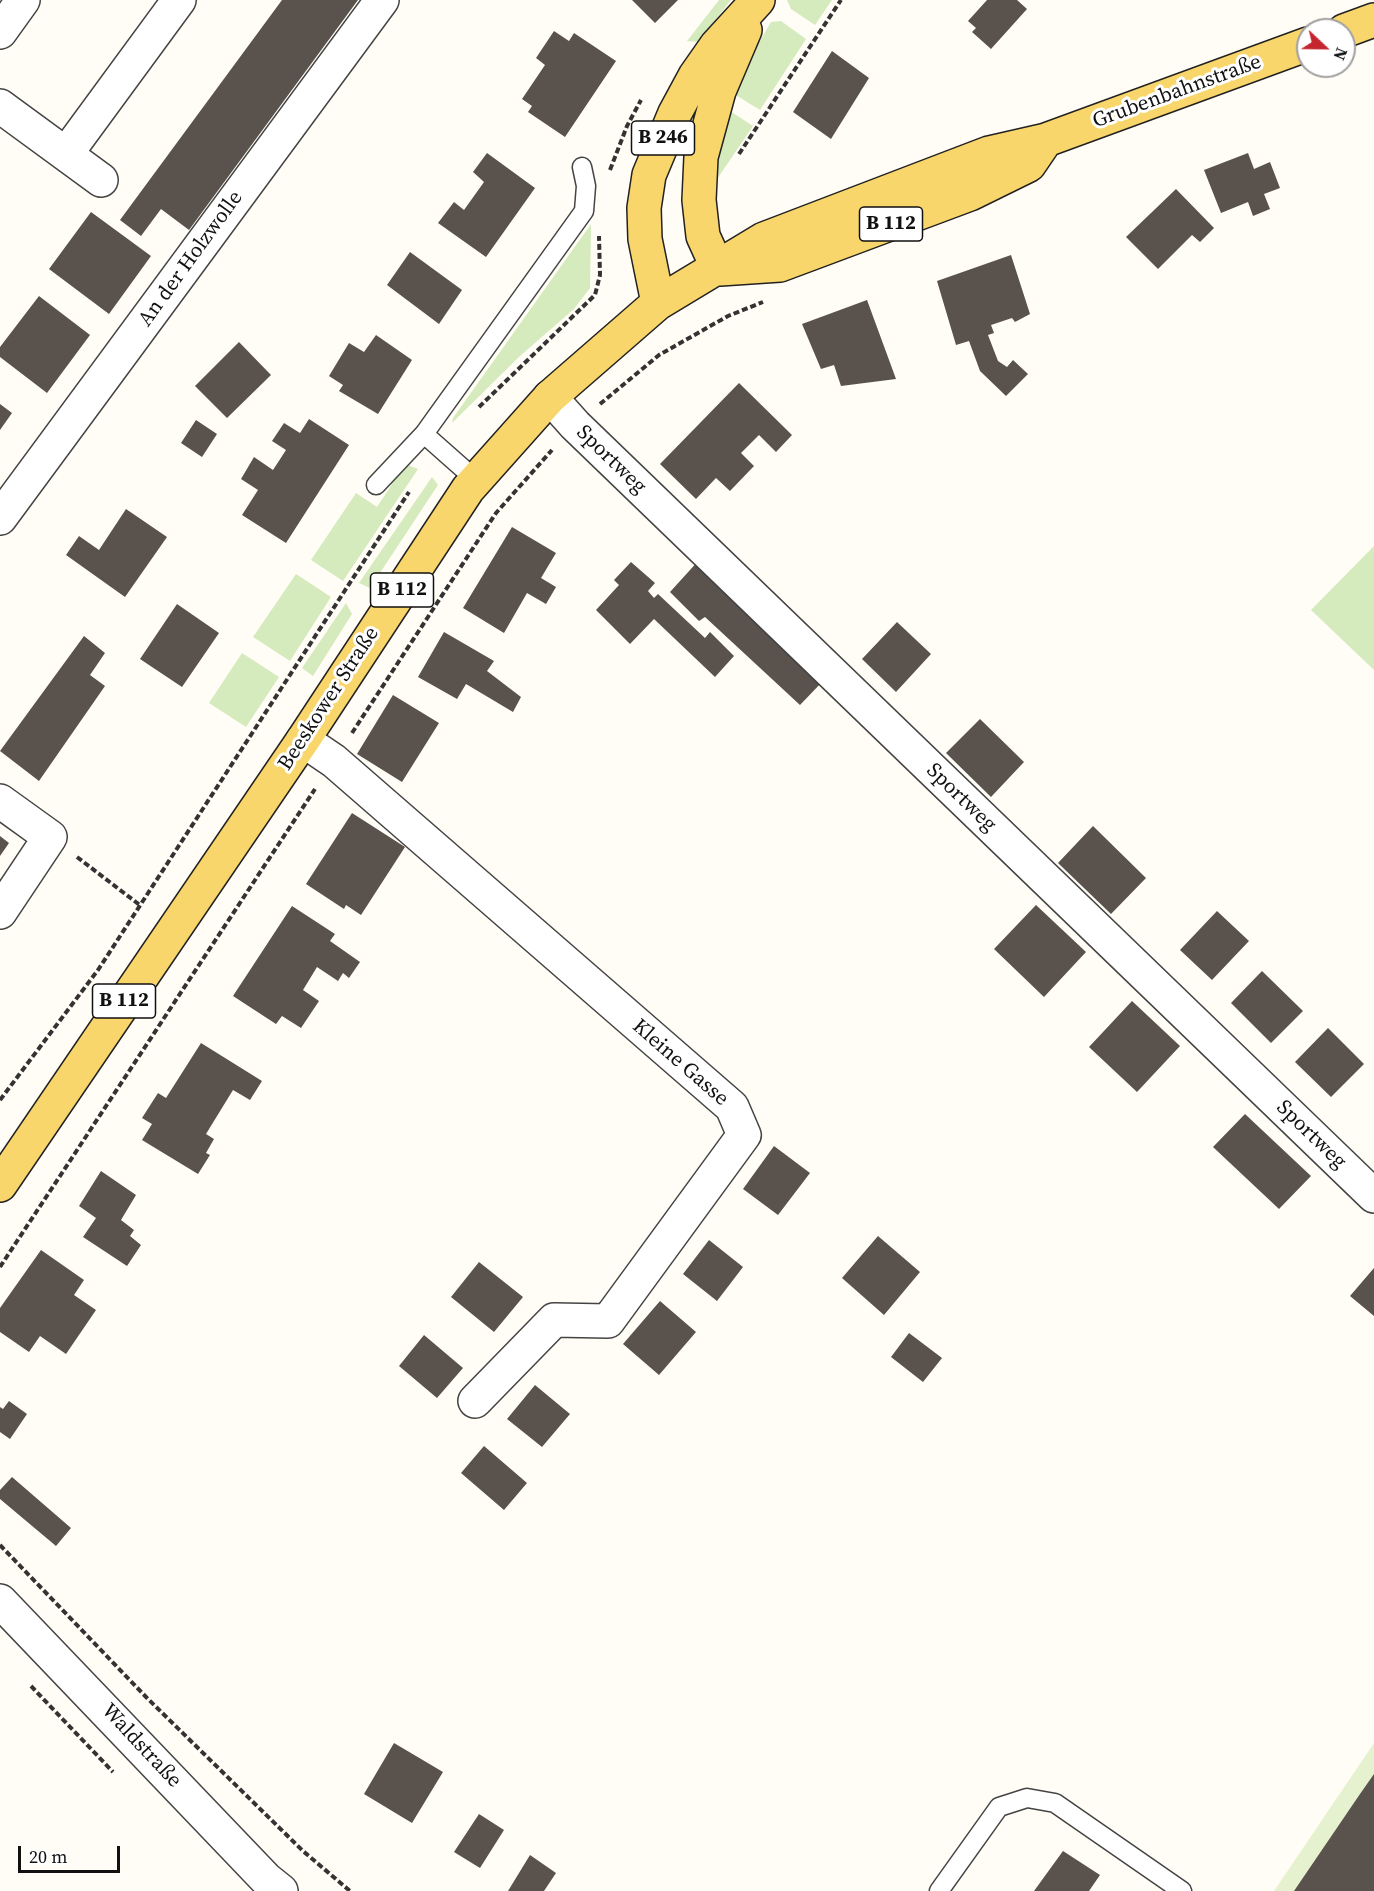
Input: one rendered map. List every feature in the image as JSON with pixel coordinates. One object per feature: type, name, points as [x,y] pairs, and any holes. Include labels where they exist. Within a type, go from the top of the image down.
[{"type":"main road","name":"B 246","points":[[718,269],[703,236],[699,200],[701,157],[719,92],[759,0]]},
{"type":"main road","name":"B 246","points":[[658,303],[645,239],[644,208],[649,175],[675,113],[695,76],[716,46],[759,0]]},
{"type":"main road","points":[[1356,27],[1374,20]]},
{"type":"main road","name":"Grubenbahnstraße","points":[[718,269],[774,235],[989,153],[1046,140],[1296,48]]},
{"type":"main road","name":"Beeskower Straße","points":[[0,1185],[303,740],[476,480],[550,397],[658,303],[718,269]]},
{"type":"street","points":[[0,32],[23,0]]},
{"type":"street","points":[[66,154],[179,0]]},
{"type":"street","name":"An der Holzwolle","points":[[0,518],[382,0]]},
{"type":"street","points":[[0,106],[101,180]]},
{"type":"street","name":"Sportweg","points":[[550,397],[575,425],[1374,1196]]},
{"type":"street","name":"Kleine Gasse","points":[[303,740],[334,760],[732,1107],[744,1135],[608,1321],[554,1320],[475,1401]]},
{"type":"street","points":[[0,801],[51,837],[0,912]]},
{"type":"street","name":"Waldstraße","points":[[0,1601],[281,1891]]},
{"type":"lane","points":[[376,485],[424,434],[584,211],[586,186],[582,167]]},
{"type":"lane","points":[[424,434],[476,480]]},
{"type":"lane","points":[[939,1891],[999,1807],[1027,1798],[1055,1803],[1182,1891]]},
{"type":"path","points":[[736,159],[841,0]]},
{"type":"path","points":[[608,182],[627,126],[643,97]]},
{"type":"path","points":[[442,450],[464,421],[595,295],[600,275],[598,229]]},
{"type":"path","points":[[0,1267],[496,513],[575,425],[659,355],[728,316],[772,298]]},
{"type":"path","points":[[0,1100],[98,970],[411,489]]},
{"type":"path","points":[[51,837],[141,906]]},
{"type":"path","points":[[0,1545],[148,1699],[303,1851],[350,1891]]},
{"type":"green space","points":[[719,0],[731,0],[698,42],[687,41]]},
{"type":"green space","points":[[787,0],[832,0],[815,25],[791,9]]},
{"type":"green space","points":[[781,21],[806,39],[760,110],[734,94],[736,81],[771,22]]},
{"type":"green space","points":[[730,111],[753,126],[711,188],[710,167]]},
{"type":"green space","points":[[591,224],[590,288],[574,309],[520,356],[452,423],[453,418]]},
{"type":"green space","points":[[405,464],[418,469],[343,581],[311,560],[356,493],[377,507]]},
{"type":"green space","points":[[432,477],[438,485],[370,588],[359,583]]},
{"type":"green space","points":[[1374,546],[1374,670],[1311,610]]},
{"type":"green space","points":[[296,574],[331,597],[290,661],[253,637]]},
{"type":"green space","points":[[346,603],[352,614],[313,676],[302,668]]},
{"type":"green space","points":[[242,653],[279,677],[246,727],[209,703]]},
{"type":"green space","points":[[1374,1743],[1374,1891],[1274,1891]]},
{"type":"building","points":[[282,0],[358,0],[189,230],[161,209],[141,236],[120,220]]},
{"type":"building","points":[[632,0],[678,0],[655,23]]},
{"type":"building","points":[[987,0],[1017,0],[1027,9],[991,49],[972,32],[976,28],[968,21]]},
{"type":"building","points":[[554,31],[569,41],[574,33],[616,61],[565,137],[528,112],[532,106],[522,99],[545,65],[536,58]]},
{"type":"building","points":[[832,51],[869,78],[831,139],[793,112]]},
{"type":"building","points":[[487,153],[535,188],[486,257],[438,223],[454,202],[464,210],[484,182],[473,172]]},
{"type":"building","points":[[1248,153],[1254,169],[1270,162],[1280,188],[1264,194],[1270,209],[1253,216],[1248,202],[1221,213],[1204,170]]},
{"type":"building","points":[[1176,189],[1214,228],[1200,242],[1192,235],[1158,269],[1126,237]]},
{"type":"building","points":[[91,212],[151,256],[109,314],[49,269]]},
{"type":"building","points":[[410,252],[462,290],[439,324],[387,285]]},
{"type":"building","points":[[1011,255],[1030,314],[1015,322],[1012,318],[991,325],[994,333],[988,335],[998,361],[1007,367],[1013,360],[1028,374],[1006,396],[980,371],[969,341],[956,345],[937,281]]},
{"type":"building","points":[[39,296],[90,335],[47,393],[0,357],[0,347]]},
{"type":"building","points":[[867,300],[896,379],[841,386],[834,365],[821,369],[802,324]]},
{"type":"building","points":[[376,335],[412,360],[378,414],[339,391],[343,385],[329,376],[349,343],[364,352]]},
{"type":"building","points":[[239,342],[271,375],[227,418],[195,386]]},
{"type":"building","points":[[739,383],[792,435],[776,452],[759,435],[741,453],[754,466],[730,491],[716,478],[696,499],[660,464]]},
{"type":"building","points":[[0,404],[12,413],[0,430]]},
{"type":"building","points":[[309,419],[349,445],[286,543],[242,515],[258,490],[241,479],[254,457],[273,470],[286,450],[272,441],[284,423],[300,433]]},
{"type":"building","points":[[196,420],[217,434],[202,457],[181,443]]},
{"type":"building","points":[[126,509],[167,537],[125,597],[66,555],[79,536],[99,550]]},
{"type":"building","points":[[512,527],[556,553],[541,578],[556,587],[546,604],[527,593],[504,633],[463,608]]},
{"type":"building","points":[[700,559],[824,680],[800,705],[705,617],[699,621],[670,592]]},
{"type":"building","points":[[631,562],[655,583],[648,591],[654,598],[658,594],[705,638],[710,632],[734,656],[715,677],[654,619],[630,644],[596,610],[619,585],[614,580]]},
{"type":"building","points":[[177,604],[219,633],[182,687],[140,659]]},
{"type":"building","points":[[897,622],[931,654],[896,692],[862,659]]},
{"type":"building","points":[[444,632],[494,661],[487,671],[521,697],[513,712],[466,684],[457,699],[418,677]]},
{"type":"building","points":[[84,636],[105,653],[90,675],[105,686],[39,781],[0,751]]},
{"type":"building","points":[[393,695],[439,723],[402,782],[357,754]]},
{"type":"building","points":[[980,719],[1024,762],[991,797],[946,753]]},
{"type":"building","points":[[352,813],[405,847],[361,915],[346,905],[344,909],[306,884]]},
{"type":"building","points":[[1093,826],[1146,878],[1111,914],[1058,863]]},
{"type":"building","points":[[0,836],[9,843],[0,856]]},
{"type":"building","points":[[1036,905],[1086,952],[1044,997],[994,949]]},
{"type":"building","points":[[292,906],[335,934],[330,941],[360,962],[349,978],[343,973],[338,981],[317,967],[303,990],[319,1001],[301,1028],[282,1016],[276,1024],[233,996]]},
{"type":"building","points":[[1217,911],[1249,941],[1212,980],[1180,950]]},
{"type":"building","points":[[1262,971],[1303,1011],[1271,1043],[1231,1003]]},
{"type":"building","points":[[1132,1001],[1180,1046],[1137,1092],[1089,1047]]},
{"type":"building","points":[[1328,1028],[1364,1064],[1331,1097],[1295,1062]]},
{"type":"building","points":[[201,1043],[262,1081],[250,1100],[233,1090],[206,1134],[214,1139],[206,1153],[210,1155],[198,1174],[142,1140],[152,1124],[142,1118],[158,1093],[166,1098]]},
{"type":"building","points":[[1245,1114],[1311,1176],[1279,1209],[1213,1147]]},
{"type":"building","points":[[774,1146],[810,1173],[778,1215],[743,1189]]},
{"type":"building","points":[[101,1171],[136,1195],[121,1220],[134,1230],[130,1236],[141,1245],[127,1266],[83,1237],[96,1218],[79,1206]]},
{"type":"building","points":[[878,1236],[920,1272],[884,1315],[842,1278]]},
{"type":"building","points":[[709,1240],[743,1267],[717,1301],[683,1274]]},
{"type":"building","points":[[41,1250],[84,1280],[74,1295],[96,1310],[66,1354],[40,1336],[29,1352],[0,1332],[0,1308]]},
{"type":"building","points":[[479,1262],[523,1297],[494,1332],[451,1297]]},
{"type":"building","points":[[1374,1268],[1374,1316],[1350,1296]]},
{"type":"building","points":[[660,1301],[696,1332],[659,1375],[623,1344]]},
{"type":"building","points":[[909,1333],[942,1358],[923,1382],[891,1357]]},
{"type":"building","points":[[424,1335],[463,1368],[437,1398],[399,1366]]},
{"type":"building","points":[[535,1385],[570,1414],[542,1447],[507,1419]]},
{"type":"building","points":[[9,1401],[27,1414],[10,1439],[0,1432],[0,1407],[3,1409]]},
{"type":"building","points":[[484,1446],[527,1483],[504,1510],[461,1473]]},
{"type":"building","points":[[12,1477],[71,1528],[56,1546],[0,1499],[0,1490]]},
{"type":"building","points":[[394,1743],[443,1772],[412,1823],[364,1794]]},
{"type":"building","points":[[1374,1774],[1374,1891],[1294,1891],[1360,1794]]},
{"type":"building","points":[[479,1814],[504,1830],[480,1868],[454,1852]]},
{"type":"building","points":[[1063,1851],[1100,1875],[1089,1891],[1034,1891]]},
{"type":"building","points":[[530,1855],[556,1873],[544,1891],[508,1891]]}]
